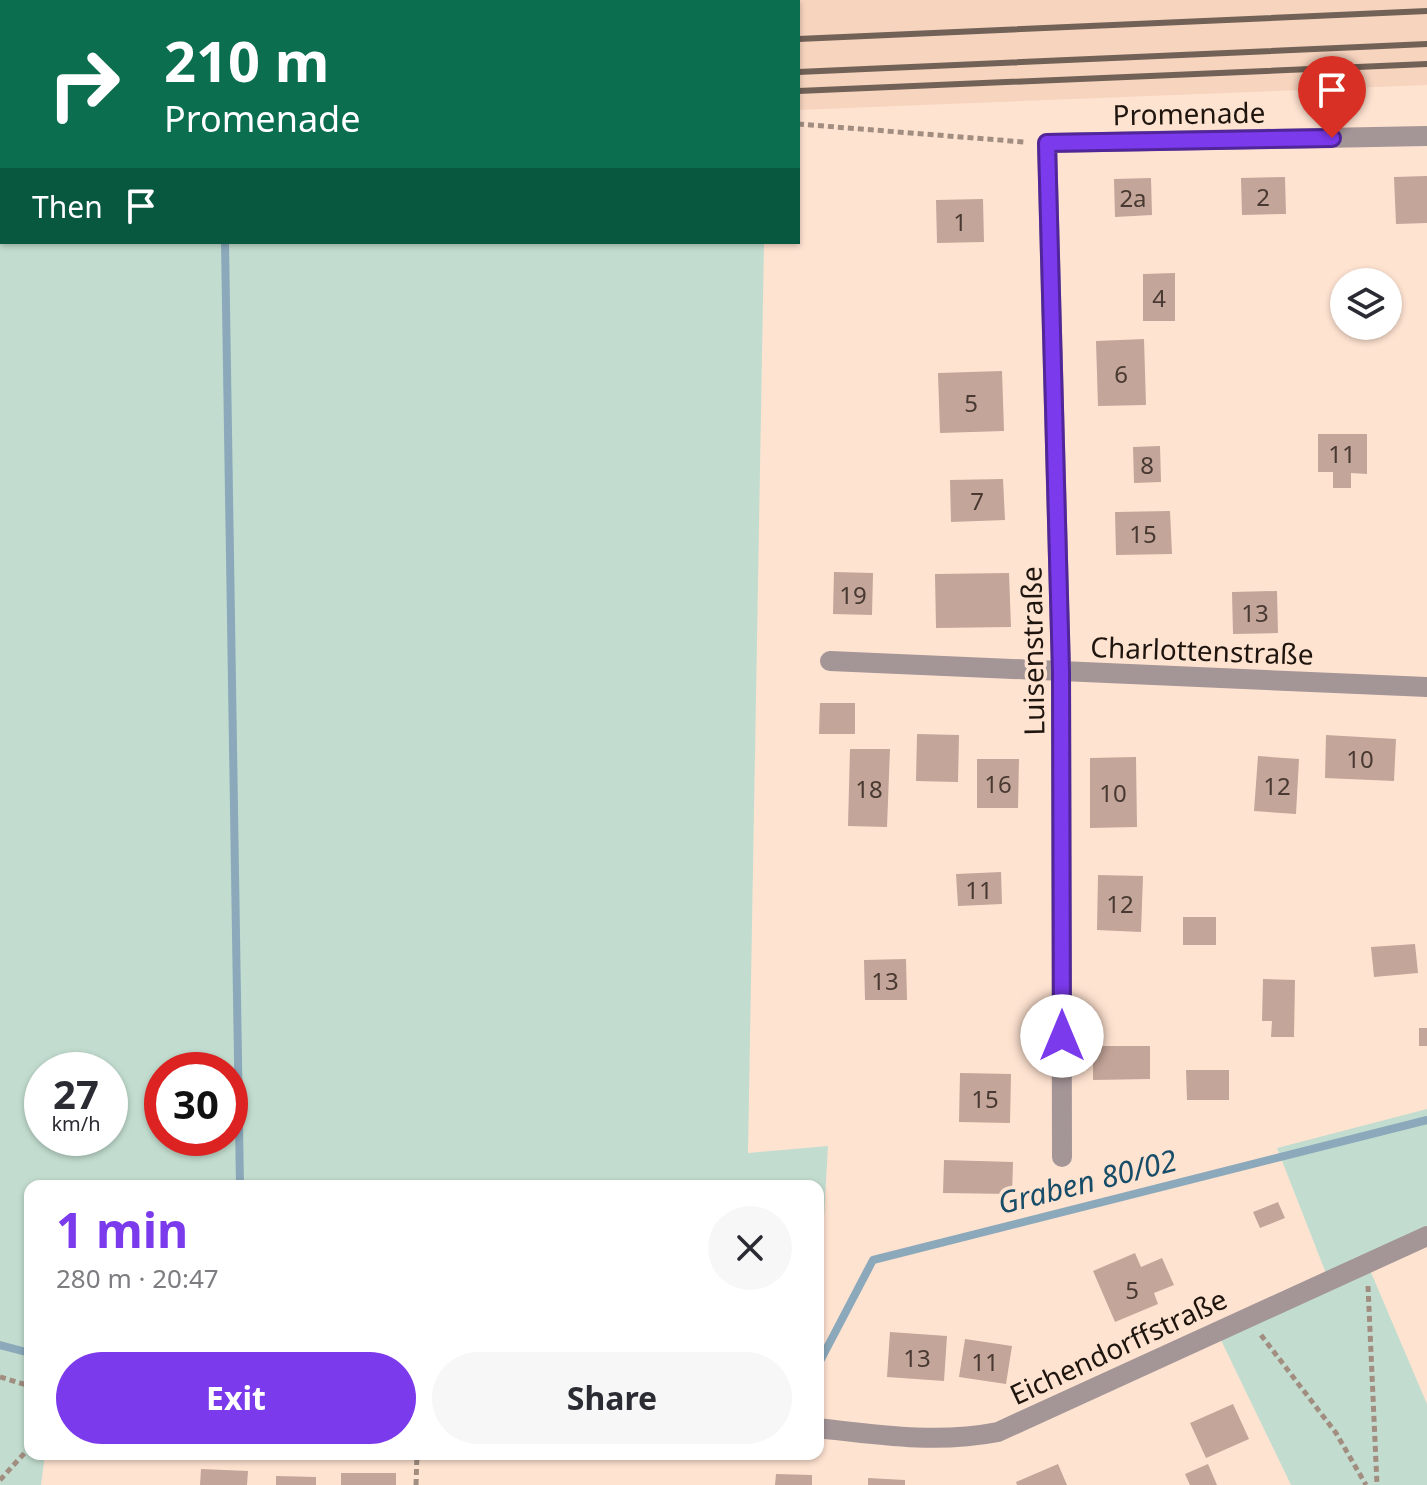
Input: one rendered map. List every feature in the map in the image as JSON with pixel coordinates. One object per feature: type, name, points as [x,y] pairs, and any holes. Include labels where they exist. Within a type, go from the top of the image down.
[{"type":"street","name":"Promenade","points":[[1047,143],[1427,136]]},
{"type":"street","name":"Luisenstraße","points":[[1047,143],[1061,672],[1062,1157]]},
{"type":"street","name":"Charlottenstraße","points":[[830,661],[1427,687]]},
{"type":"street","name":"Eichendorffstraße","points":[[824,1429],[909,1439],[968,1438],[998,1432],[1427,1236]]},
{"type":"path","points":[[800,124],[1047,143]]},
{"type":"path","points":[[1367,1263],[1377,1485]]},
{"type":"path","points":[[1248,1318],[1336,1433],[1366,1485]]},
{"type":"path","points":[[0,1377],[24,1384]]},
{"type":"path","points":[[0,1480],[24,1454]]},
{"type":"path","points":[[416,1485],[417,1460]]},
{"type":"shaded area","points":[[800,0],[1427,0],[1427,85],[800,110]]},
{"type":"green space","points":[[0,244],[764,244],[748,1153],[828,1146],[824,1218],[824,1180],[24,1180],[24,1460],[44,1460],[41,1485],[0,1485]]},
{"type":"green space","points":[[1427,1109],[1427,1236],[1367,1263],[1427,1404],[1427,1485],[1291,1485],[1217,1332],[1329,1281],[1277,1148]]},
{"type":"building","points":[[1427,176],[1427,223],[1396,224],[1394,177]]},
{"type":"building","points":[[1285,177],[1286,214],[1242,215],[1241,178]]},
{"type":"building","points":[[1151,178],[1152,215],[1115,217],[1114,179]]},
{"type":"building","points":[[983,199],[984,242],[937,243],[936,200]]},
{"type":"building","points":[[1175,273],[1175,321],[1143,321],[1143,274]]},
{"type":"building","points":[[1144,339],[1146,405],[1098,406],[1096,341]]},
{"type":"building","points":[[1002,371],[1004,431],[940,433],[938,373]]},
{"type":"building","points":[[1318,434],[1367,434],[1367,474],[1351,473],[1351,488],[1333,488],[1333,472],[1318,472]]},
{"type":"building","points":[[1160,446],[1161,482],[1134,483],[1133,447]]},
{"type":"building","points":[[1003,479],[1005,520],[951,522],[950,480]]},
{"type":"building","points":[[1170,511],[1172,554],[1116,555],[1115,512]]},
{"type":"building","points":[[834,572],[873,573],[872,615],[833,614]]},
{"type":"building","points":[[1009,573],[1011,627],[936,628],[935,574]]},
{"type":"building","points":[[1277,591],[1278,633],[1233,634],[1232,592]]},
{"type":"building","points":[[820,703],[855,703],[855,734],[819,734]]},
{"type":"building","points":[[917,734],[959,735],[958,782],[916,781]]},
{"type":"building","points":[[1326,735],[1396,739],[1394,781],[1325,778]]},
{"type":"building","points":[[850,749],[890,749],[887,827],[848,826]]},
{"type":"building","points":[[1258,756],[1299,759],[1296,814],[1254,811]]},
{"type":"building","points":[[1136,757],[1137,827],[1090,828],[1090,758]]},
{"type":"building","points":[[977,759],[1019,759],[1018,808],[977,808]]},
{"type":"building","points":[[1001,872],[1002,904],[958,906],[956,874]]},
{"type":"building","points":[[1098,875],[1143,876],[1141,932],[1097,930]]},
{"type":"building","points":[[1183,917],[1216,917],[1216,945],[1183,945]]},
{"type":"building","points":[[1415,944],[1418,973],[1374,977],[1371,947]]},
{"type":"building","points":[[906,959],[907,1000],[865,1000],[864,960]]},
{"type":"building","points":[[1263,979],[1295,980],[1294,1037],[1271,1037],[1272,1021],[1262,1021]]},
{"type":"building","points":[[1419,1028],[1427,1028],[1427,1046],[1419,1046]]},
{"type":"building","points":[[1093,1046],[1150,1046],[1150,1079],[1093,1080]]},
{"type":"building","points":[[1186,1070],[1229,1070],[1229,1100],[1187,1100]]},
{"type":"building","points":[[960,1073],[1011,1074],[1010,1123],[959,1122]]},
{"type":"building","points":[[944,1160],[1013,1162],[1012,1194],[943,1193]]},
{"type":"building","points":[[1278,1202],[1285,1218],[1260,1228],[1253,1212]]},
{"type":"building","points":[[1135,1253],[1141,1267],[1162,1258],[1174,1285],[1154,1293],[1158,1304],[1115,1322],[1093,1271]]},
{"type":"building","points":[[890,1332],[947,1336],[944,1381],[887,1377]]},
{"type":"building","points":[[965,1339],[1012,1346],[1006,1384],[959,1377]]},
{"type":"building","points":[[1233,1404],[1249,1439],[1206,1458],[1190,1423]]},
{"type":"building","points":[[1058,1464],[1067,1485],[1017,1485],[1016,1482]]},
{"type":"building","points":[[1208,1464],[1217,1485],[1190,1485],[1185,1474]]},
{"type":"building","points":[[201,1469],[248,1471],[247,1485],[200,1485]]},
{"type":"building","points":[[341,1473],[396,1473],[396,1485],[341,1485]]},
{"type":"building","points":[[776,1474],[812,1475],[812,1485],[775,1485]]},
{"type":"building","points":[[276,1476],[316,1477],[316,1485],[276,1485]]},
{"type":"building","points":[[868,1478],[905,1480],[905,1485],[868,1485]]},
{"type":"waterway","points":[[225,244],[240,1180]]},
{"type":"waterway","name":"Graben 80/02","points":[[824,1354],[873,1260],[1427,1120]]},
{"type":"waterway","name":"Graben 80/02","points":[[0,1345],[24,1351]]},
{"type":"railway","points":[[800,39],[1427,11]]},
{"type":"railway","points":[[800,72],[1427,44]]},
{"type":"railway","points":[[800,91],[1427,64]]},
{"type":"route","points":[[1062,1036],[1061,672],[1047,143],[1332,138]]}]
